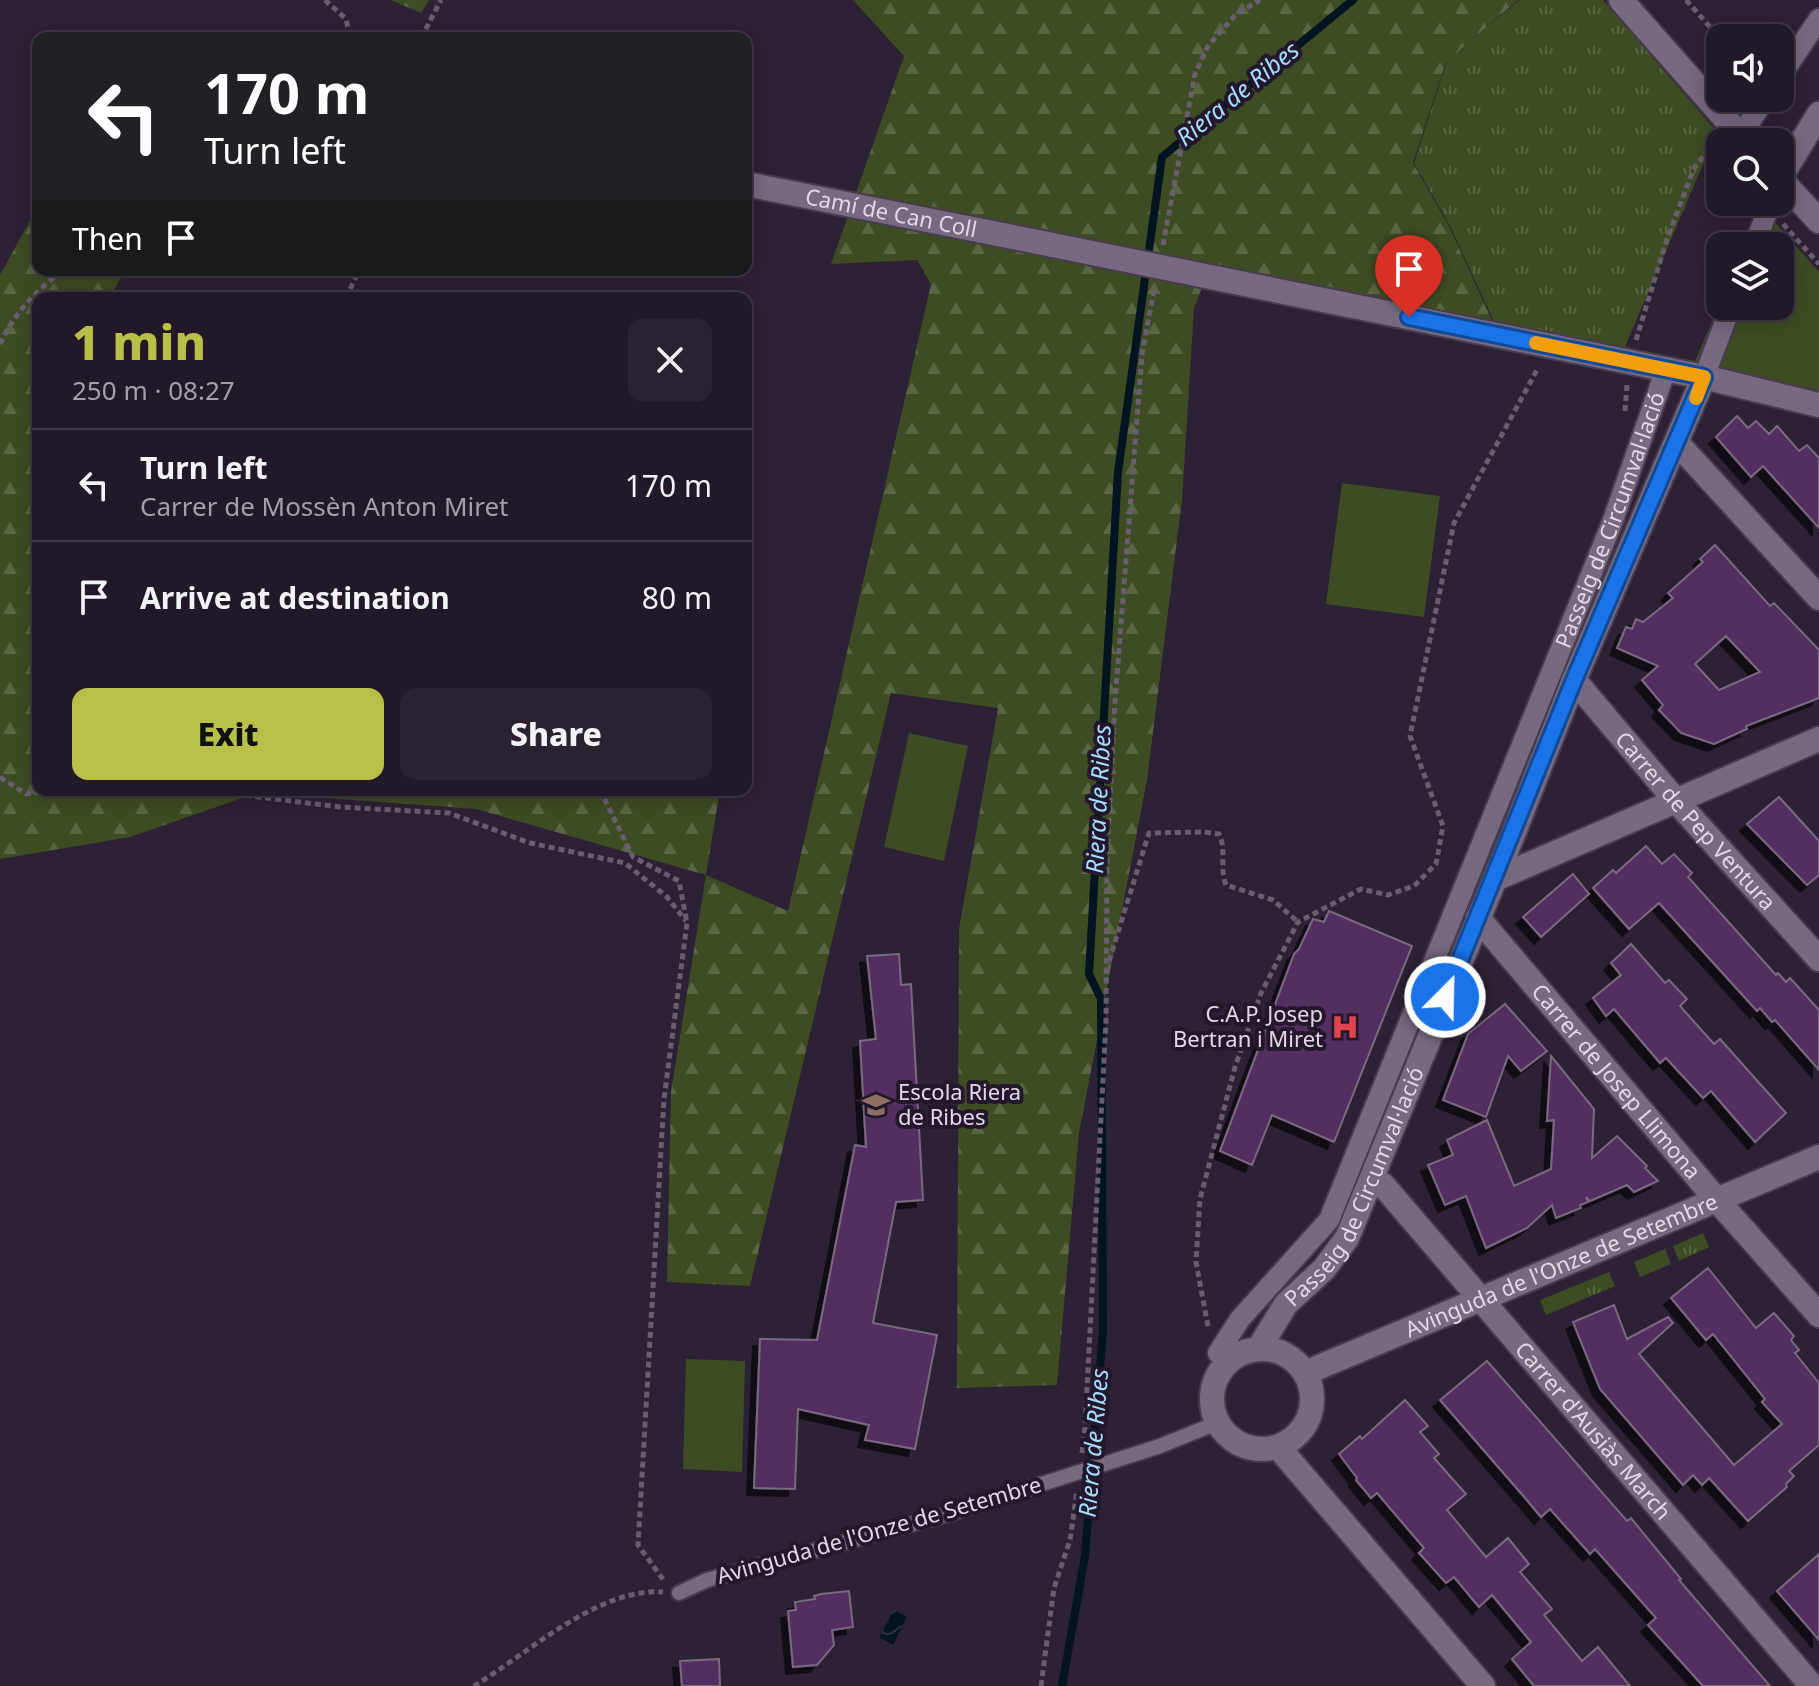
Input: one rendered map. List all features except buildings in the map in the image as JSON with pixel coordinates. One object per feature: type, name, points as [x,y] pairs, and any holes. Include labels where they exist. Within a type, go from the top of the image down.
[{"type":"street","points":[[1621,0],[1734,128]]},
{"type":"street","points":[[1794,56],[1819,19]]},
{"type":"street","points":[[1794,155],[1819,114]]},
{"type":"street","name":"Camí de Can Coll","points":[[752,185],[1666,369],[1819,405]]},
{"type":"street","points":[[1794,193],[1819,221]]},
{"type":"street","name":"Passeig de Circumval·lació","points":[[1259,1348],[1286,1304],[1324,1269],[1347,1238],[1373,1181],[1574,680],[1677,443],[1726,320]]},
{"type":"street","name":"Passeig de Circumval·lació","points":[[1218,1353],[1240,1319],[1329,1220],[1612,523],[1666,369]]},
{"type":"street","points":[[1677,443],[1819,598]]},
{"type":"street","name":"Carrer de Pep Ventura","points":[[1574,680],[1677,802],[1819,959]]},
{"type":"street","points":[[1495,879],[1819,739]]},
{"type":"street","name":"Carrer de Josep Llimona","points":[[1478,918],[1716,1199],[1819,1315]]},
{"type":"street","name":"Avinguda de l'Onze de Setembre","points":[[1305,1373],[1819,1157]]},
{"type":"street","name":"Carrer d'Ausiàs March","points":[[1373,1181],[1383,1185],[1812,1686]]},
{"type":"street","points":[[1259,1348],[1282,1352],[1305,1373],[1311,1388],[1312,1409],[1306,1424],[1293,1439],[1279,1448],[1244,1447],[1225,1434],[1217,1423],[1212,1407],[1214,1381],[1225,1365],[1238,1354],[1259,1348]]},
{"type":"street","points":[[1279,1448],[1483,1686]]},
{"type":"lane","name":"Avinguda de l'Onze de Setembre","points":[[679,1593],[707,1580],[952,1513],[1160,1446],[1217,1423]]},
{"type":"path","points":[[325,0],[346,19],[349,32]]},
{"type":"path","points":[[424,32],[441,0]]},
{"type":"path","points":[[1162,247],[1195,74],[1208,46],[1236,14],[1260,0]]},
{"type":"path","points":[[1686,0],[1707,24]]},
{"type":"path","points":[[1779,216],[1819,264]]},
{"type":"path","points":[[37,292],[55,276]]},
{"type":"path","points":[[1082,1456],[1107,968],[1107,857],[1115,702],[1142,354],[1157,278]]},
{"type":"path","points":[[0,344],[32,298]]},
{"type":"path","points":[[1218,1353],[1206,1317],[1196,1262],[1200,1199],[1235,1067],[1261,993],[1298,922],[1361,889],[1388,895],[1414,886],[1436,864],[1443,826],[1410,736],[1454,523],[1550,346]]},
{"type":"path","points":[[0,777],[26,794],[32,793]]},
{"type":"path","points":[[251,796],[340,807],[449,813],[530,843],[625,863],[667,897],[687,923]]},
{"type":"path","points":[[603,796],[633,857],[679,881],[687,923],[664,1099],[638,1545],[668,1587],[679,1593]]},
{"type":"path","points":[[1107,968],[1149,833],[1219,834],[1223,842],[1221,873],[1226,885],[1273,900],[1298,922]]},
{"type":"path","points":[[1041,1686],[1054,1588],[1070,1540],[1078,1484]]},
{"type":"path","points":[[474,1686],[584,1612],[647,1591],[679,1593]]},
{"type":"green space","points":[[391,0],[429,0],[421,13]]},
{"type":"green space","points":[[853,0],[1518,0],[1446,62],[1413,163],[1449,226],[1495,327],[1210,267],[1194,308],[1182,500],[1147,780],[1079,1133],[1057,1385],[957,1388],[959,929],[998,708],[891,693],[750,1286],[667,1282],[671,1092],[706,875],[788,911],[931,284],[917,260],[831,264],[904,56]]},
{"type":"green space","points":[[1519,0],[1603,0],[1714,128],[1706,128],[1706,158],[1623,351],[1496,326],[1450,226],[1414,163],[1447,61]]},
{"type":"green space","points":[[32,217],[32,276],[122,276],[113,292],[32,292],[32,796],[248,796],[130,837],[0,859],[0,275]]},
{"type":"green space","points":[[1772,219],[1784,232],[1750,232]]},
{"type":"green space","points":[[1794,244],[1819,272],[1819,394],[1692,368],[1713,320],[1794,320]]},
{"type":"green space","points":[[1342,483],[1440,496],[1424,617],[1326,604]]},
{"type":"green space","points":[[909,733],[968,746],[944,861],[884,847]]},
{"type":"green space","points":[[298,796],[719,796],[706,875],[476,809]]},
{"type":"green space","points":[[1703,1233],[1709,1247],[1679,1261],[1673,1246]]},
{"type":"green space","points":[[1665,1249],[1671,1264],[1640,1277],[1634,1262]]},
{"type":"green space","points":[[1609,1272],[1615,1286],[1546,1315],[1540,1300]]},
{"type":"green space","points":[[686,1359],[745,1361],[742,1472],[683,1469]]},
{"type":"water","points":[[894,1610],[907,1617],[893,1645],[879,1637]]},
{"type":"waterway","name":"Riera de Ribes","points":[[1062,1686],[1085,1556],[1103,1331],[1101,999],[1089,974],[1118,472],[1162,157],[1353,0]]},
{"type":"slow traffic","points":[[1536,343],[1704,377],[1696,398]]},
{"type":"place","name":"C.A.P. Josep Bertran i Miret","points":[[1345,1027]]},
{"type":"place","name":"Escola Riera de Ribes","points":[[876,1105]]},
{"type":"route","points":[[1409,317],[1704,377],[1574,680],[1445,997]]}]
